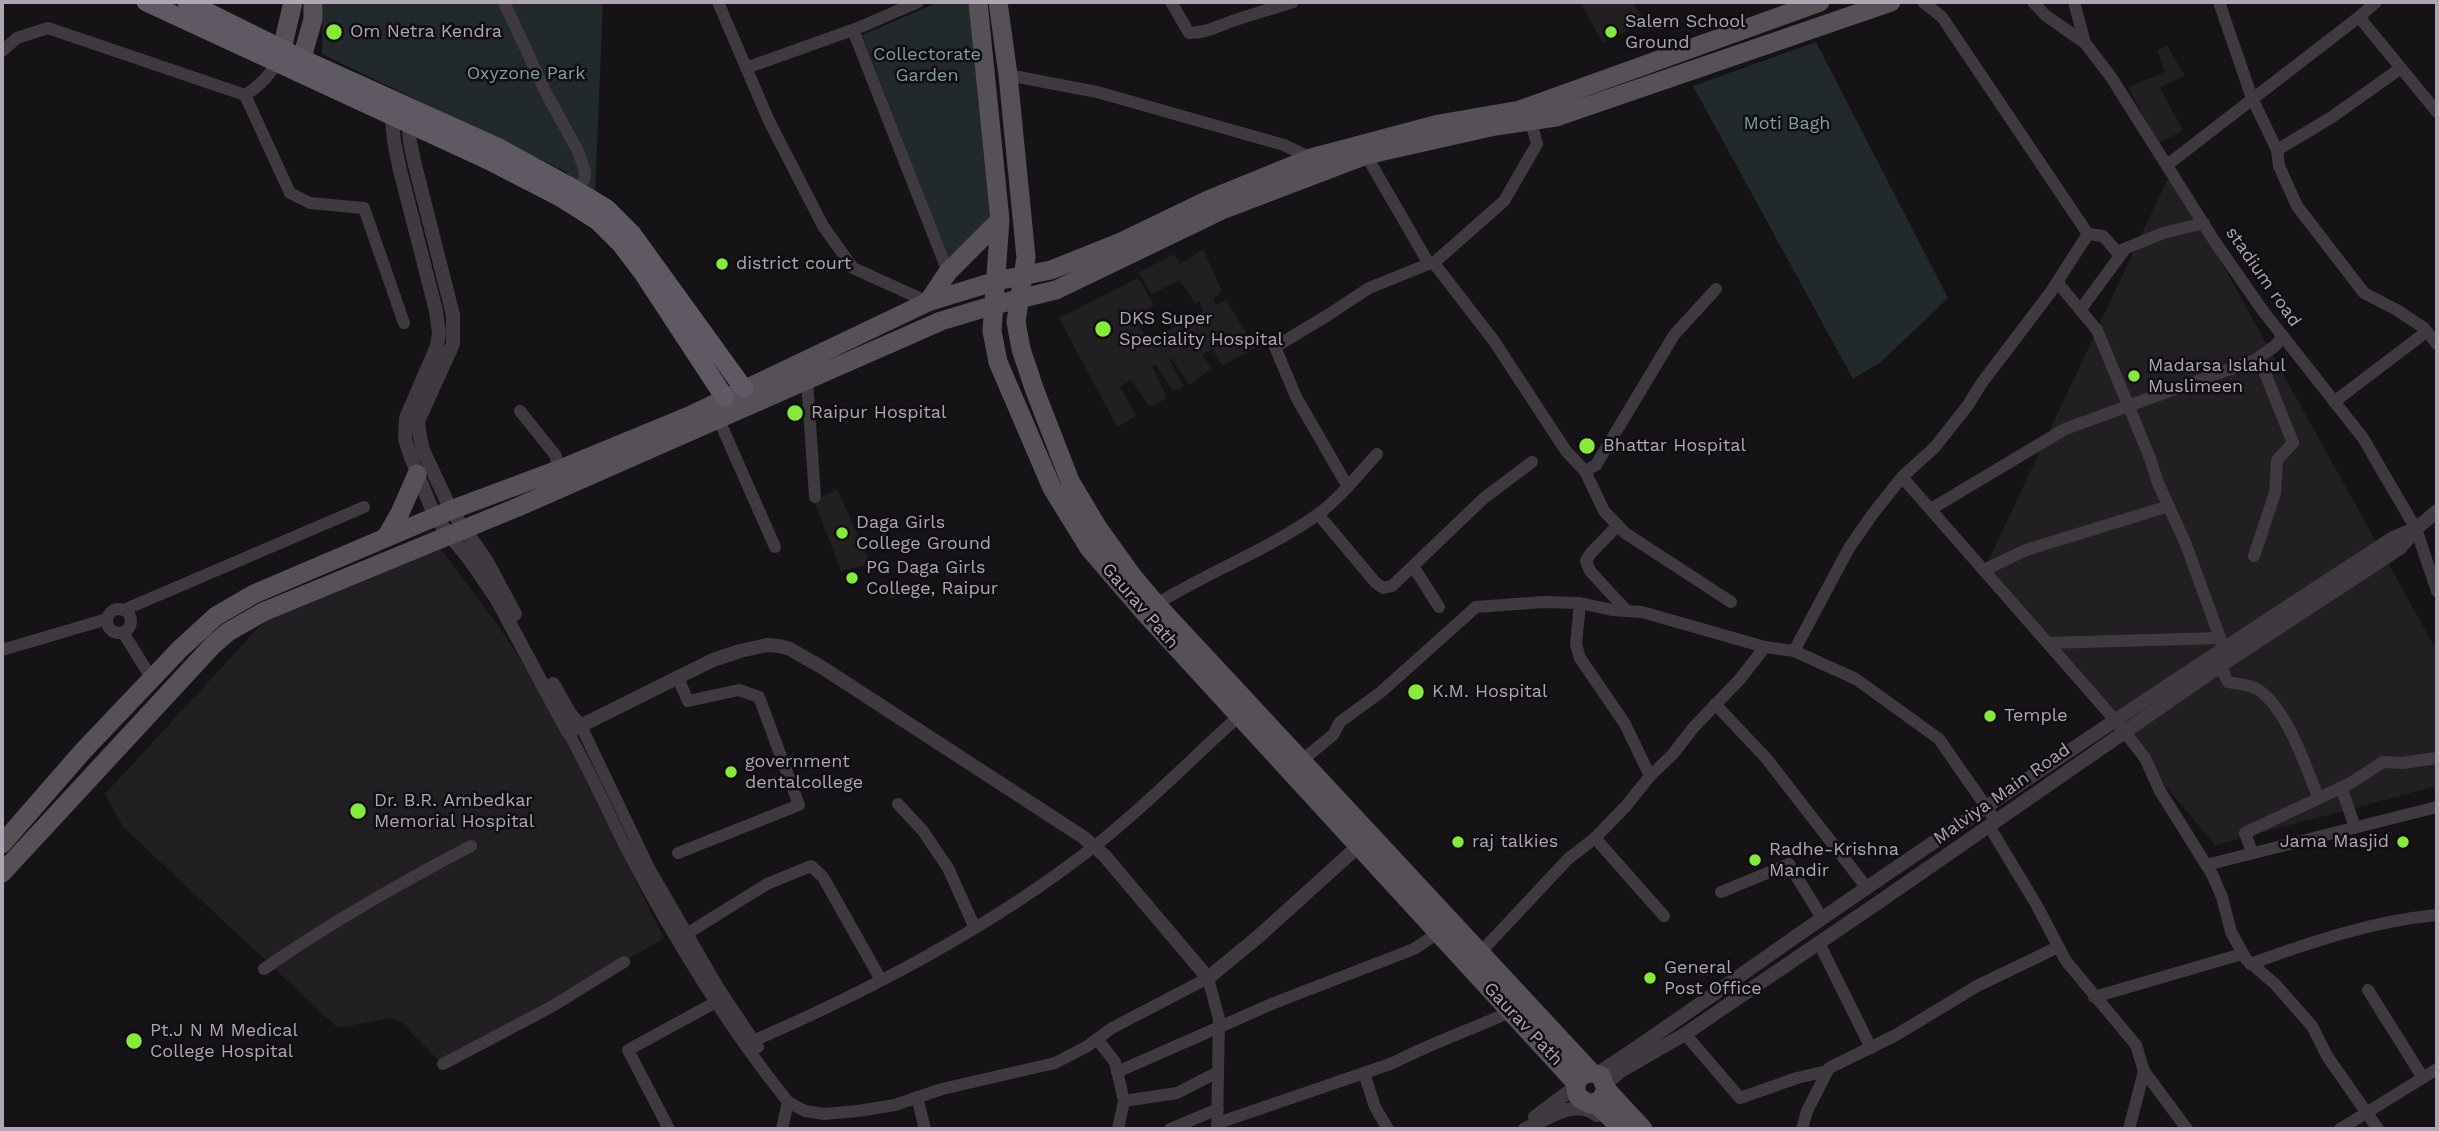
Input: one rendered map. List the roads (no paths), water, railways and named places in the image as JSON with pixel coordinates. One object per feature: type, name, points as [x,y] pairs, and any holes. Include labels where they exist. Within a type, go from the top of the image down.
[{"type":"highway","points":[[146,2],[279,56],[400,110],[492,162],[607,209],[632,234],[744,389]]},
{"type":"highway","points":[[187,2],[211,6],[279,56]]},
{"type":"highway","points":[[573,196],[621,244],[664,303],[725,398]]},
{"type":"main road","points":[[279,56],[293,2]]},
{"type":"main road","points":[[300,66],[313,19],[313,2]]},
{"type":"main road","name":"Gaurav Path","points":[[978,2],[1000,220],[992,331],[998,362],[1052,488],[1089,548],[1150,608],[1238,717],[1363,841],[1438,933],[1474,959],[1512,1012],[1558,1061],[1592,1085]]},
{"type":"main road","points":[[998,2],[1026,254],[1016,323],[1021,349],[1035,391],[1070,481],[1098,528],[1134,578],[1150,608],[1301,761],[1363,841],[1592,1085],[1643,1129]]},
{"type":"main road","points":[[2,844],[83,751],[200,630],[231,606],[254,594],[442,513],[558,470],[689,416],[928,302],[996,281],[1051,270],[1208,200],[1429,126],[1520,110],[1820,2]]},
{"type":"main road","points":[[2,873],[169,690],[228,632],[267,610],[719,420],[950,318],[1056,290],[1224,209],[1303,167],[1567,114],[1891,2]]},
{"type":"main road","points":[[928,302],[948,272],[1000,220]]},
{"type":"main road","points":[[950,318],[976,326],[998,362]]},
{"type":"main road","points":[[386,537],[417,474]]},
{"type":"main road","points":[[1592,1085],[1622,1129]]},
{"type":"street","points":[[504,2],[541,82],[578,151],[585,172],[584,180],[573,196]]},
{"type":"street","points":[[718,2],[769,121],[823,226],[853,268],[928,302]]},
{"type":"street","points":[[746,68],[853,30],[918,2]]},
{"type":"street","points":[[1171,2],[1189,33],[1209,32],[1256,8],[1293,2]]},
{"type":"street","points":[[1923,2],[1942,17],[2088,234],[2103,236],[2117,252],[2163,233],[2204,223]]},
{"type":"street","name":"stadium road","points":[[2033,2],[2045,15],[2085,43],[2111,77],[2263,311],[2364,438],[2416,529],[2437,591]]},
{"type":"street","name":"stadium road","points":[[2074,2],[2085,43]]},
{"type":"street","points":[[2218,2],[2252,99],[2277,150],[2279,166],[2297,206],[2364,293],[2424,328],[2437,344]]},
{"type":"street","points":[[2167,165],[2376,2]]},
{"type":"street","points":[[2359,17],[2437,112]]},
{"type":"street","points":[[2,51],[17,38],[48,29],[245,95],[290,193],[310,203],[364,208],[404,323]]},
{"type":"street","points":[[853,30],[948,272]]},
{"type":"street","points":[[245,95],[271,72],[279,56]]},
{"type":"street","points":[[2277,150],[2332,117],[2401,68]]},
{"type":"street","points":[[1008,75],[1097,92],[1284,145],[1303,167]]},
{"type":"street","points":[[400,110],[399,166],[436,311],[439,333],[434,356],[406,418],[405,439],[417,474],[456,531],[492,570],[570,714],[650,893],[716,1002],[751,1042]]},
{"type":"street","points":[[400,110],[453,315],[453,344],[418,421],[442,513]]},
{"type":"street","points":[[1348,487],[1296,397],[1275,347],[1328,316],[1368,288],[1431,263],[1504,201],[1537,144],[1531,122]]},
{"type":"street","points":[[1366,155],[1431,263],[1494,341],[1566,451],[1585,471],[1604,511],[1625,533],[1731,602]]},
{"type":"street","points":[[1794,651],[1849,548],[1902,477],[1935,447],[2057,282],[2088,234]]},
{"type":"street","points":[[2081,309],[2125,249]]},
{"type":"street","points":[[2057,282],[2097,330],[2210,607],[2228,682],[2256,688],[2279,711],[2318,797]]},
{"type":"street","points":[[1585,471],[1596,465],[1674,335],[1716,289]]},
{"type":"street","points":[[2334,402],[2426,332]]},
{"type":"street","points":[[1931,509],[2065,429],[2259,358],[2283,336]]},
{"type":"street","points":[[2254,556],[2275,493],[2277,460],[2293,443],[2259,358]]},
{"type":"street","points":[[807,380],[816,497]]},
{"type":"street","points":[[520,411],[556,456],[558,470]]},
{"type":"street","points":[[719,420],[775,547]]},
{"type":"street","points":[[1150,608],[1277,540],[1318,514],[1348,487],[1377,454]]},
{"type":"street","points":[[1318,514],[1375,582],[1383,588],[1392,586],[1484,498],[1532,462]]},
{"type":"street","points":[[1902,477],[2115,720],[2145,758],[2160,791],[2206,865],[2222,897],[2231,932],[2246,959],[2275,984],[2312,1027],[2327,1056],[2378,1129]]},
{"type":"street","points":[[1984,570],[2026,550],[2169,506]]},
{"type":"street","points":[[125,609],[130,617],[130,628],[124,634],[118,635],[109,628],[107,619],[111,611],[125,609],[364,507]]},
{"type":"street","name":"Malviya Main Road","points":[[1592,1085],[1633,1052],[1822,918],[2115,720],[2400,548],[2416,529],[2437,511]]},
{"type":"street","points":[[1618,525],[1586,561],[1590,571],[1626,610]]},
{"type":"street","points":[[1412,566],[1439,607]]},
{"type":"street","points":[[1301,761],[1333,735],[1340,722],[1381,692],[1476,607],[1542,602],[1580,603],[1642,612],[1765,648],[1794,651],[1856,679],[1939,739],[1985,808],[2066,961],[2136,1045],[2144,1071],[2187,1129]]},
{"type":"street","points":[[1580,603],[1576,645],[1580,658],[1625,724],[1650,776]]},
{"type":"street","points":[[2,650],[107,619]]},
{"type":"street","points":[[124,634],[152,679]]},
{"type":"street","points":[[2048,643],[2223,653]]},
{"type":"street","points":[[575,729],[713,660],[767,645],[790,649],[902,718],[1094,846],[1208,978],[1219,1026],[1218,1126],[1393,1063],[1415,1051],[1512,1012]]},
{"type":"street","points":[[1474,959],[1568,859],[1595,838],[1626,806],[1765,648]]},
{"type":"street","name":"Malviya Main Road","points":[[1592,1085],[1685,1034],[1819,943],[2124,734],[2223,653]]},
{"type":"street","points":[[678,678],[688,701],[739,691],[759,697],[799,805],[678,853]]},
{"type":"street","points":[[1715,704],[1766,758],[1867,888]]},
{"type":"street","points":[[751,1042],[881,980],[975,928],[1126,821],[1238,717]]},
{"type":"street","points":[[575,729],[636,844],[772,1083],[788,1102],[805,1111],[824,1114],[895,1105],[942,1089],[1055,1063],[1112,1028],[1208,978],[1259,936],[1363,841]]},
{"type":"street","points":[[2252,852],[2245,834],[2341,787],[2383,762],[2402,763],[2437,758]]},
{"type":"street","points":[[2341,787],[2356,827]]},
{"type":"street","points":[[898,804],[923,831],[947,868],[975,928]]},
{"type":"street","points":[[2206,865],[2437,807]]},
{"type":"street","points":[[1595,838],[1664,916]]},
{"type":"street","points":[[264,969],[303,941],[403,882],[471,846]]},
{"type":"street","points":[[1721,892],[1788,864],[1822,918]]},
{"type":"street","points":[[688,933],[767,884],[811,866],[822,877],[881,980]]},
{"type":"street","points":[[2094,997],[2324,938],[2437,915]]},
{"type":"street","points":[[1117,1072],[1219,1026],[1413,949],[1438,933]]},
{"type":"street","points":[[1819,943],[1871,1048]]},
{"type":"street","points":[[1802,1129],[1807,1111],[1829,1068],[1936,1013],[1977,986],[2058,947]]},
{"type":"street","points":[[443,1063],[551,1007],[624,962]]},
{"type":"street","points":[[2368,990],[2423,1078]]},
{"type":"street","points":[[668,1129],[628,1050],[716,1002]]},
{"type":"street","points":[[1685,1034],[1740,1098],[1797,1078],[1827,1071]]},
{"type":"street","points":[[1097,1039],[1115,1062],[1124,1101],[1118,1129]]},
{"type":"street","points":[[1555,1102],[1560,1073],[1558,1061]]},
{"type":"street","points":[[2340,1129],[2437,1069]]},
{"type":"street","points":[[2129,1129],[2144,1071]]},
{"type":"street","points":[[1124,1101],[1177,1093],[1218,1072]]},
{"type":"street","points":[[1364,1073],[1375,1107],[1388,1129]]},
{"type":"street","points":[[1525,1128],[1555,1102],[1592,1085]]},
{"type":"street","points":[[916,1097],[925,1129]]},
{"type":"street","points":[[782,1129],[788,1102]]},
{"type":"street","points":[[1170,1129],[1218,1109]]},
{"type":"street","points":[[1525,1128],[1568,1109],[1593,1111],[1615,1129]]},
{"type":"place","name":"Om Netra Kendra","points":[[334,32]]},
{"type":"place","name":"Salem School Ground","points":[[1611,32]]},
{"type":"place","name":"district court","points":[[722,264]]},
{"type":"place","name":"DKS Super Speciality Hospital","points":[[1103,329]]},
{"type":"place","name":"Madarsa Islahul Muslimeen","points":[[2134,376]]},
{"type":"place","name":"Raipur Hospital","points":[[795,413]]},
{"type":"place","name":"Bhattar Hospital","points":[[1587,446]]},
{"type":"place","name":"Daga Girls College Ground","points":[[842,533]]},
{"type":"place","name":"PG Daga Girls College, Raipur","points":[[852,578]]},
{"type":"place","name":"K.M. Hospital","points":[[1416,692]]},
{"type":"place","name":"Temple","points":[[1990,716]]},
{"type":"place","name":"government dentalcollege","points":[[731,772]]},
{"type":"place","name":"Dr. B.R. Ambedkar Memorial Hospital","points":[[358,811]]},
{"type":"place","name":"raj talkies","points":[[1458,842]]},
{"type":"place","name":"Jama Masjid","points":[[2403,842]]},
{"type":"place","name":"Radhe-Krishna Mandir","points":[[1755,860]]},
{"type":"place","name":"General Post Office","points":[[1650,978]]},
{"type":"place","name":"Pt.J N M Medical College Hospital","points":[[134,1041]]},
{"type":"park label","name":"Collectorate Garden","points":[[927,65]]},
{"type":"park label","name":"Oxyzone Park","points":[[526,74]]},
{"type":"park label","name":"Moti Bagh","points":[[1787,124]]}]
